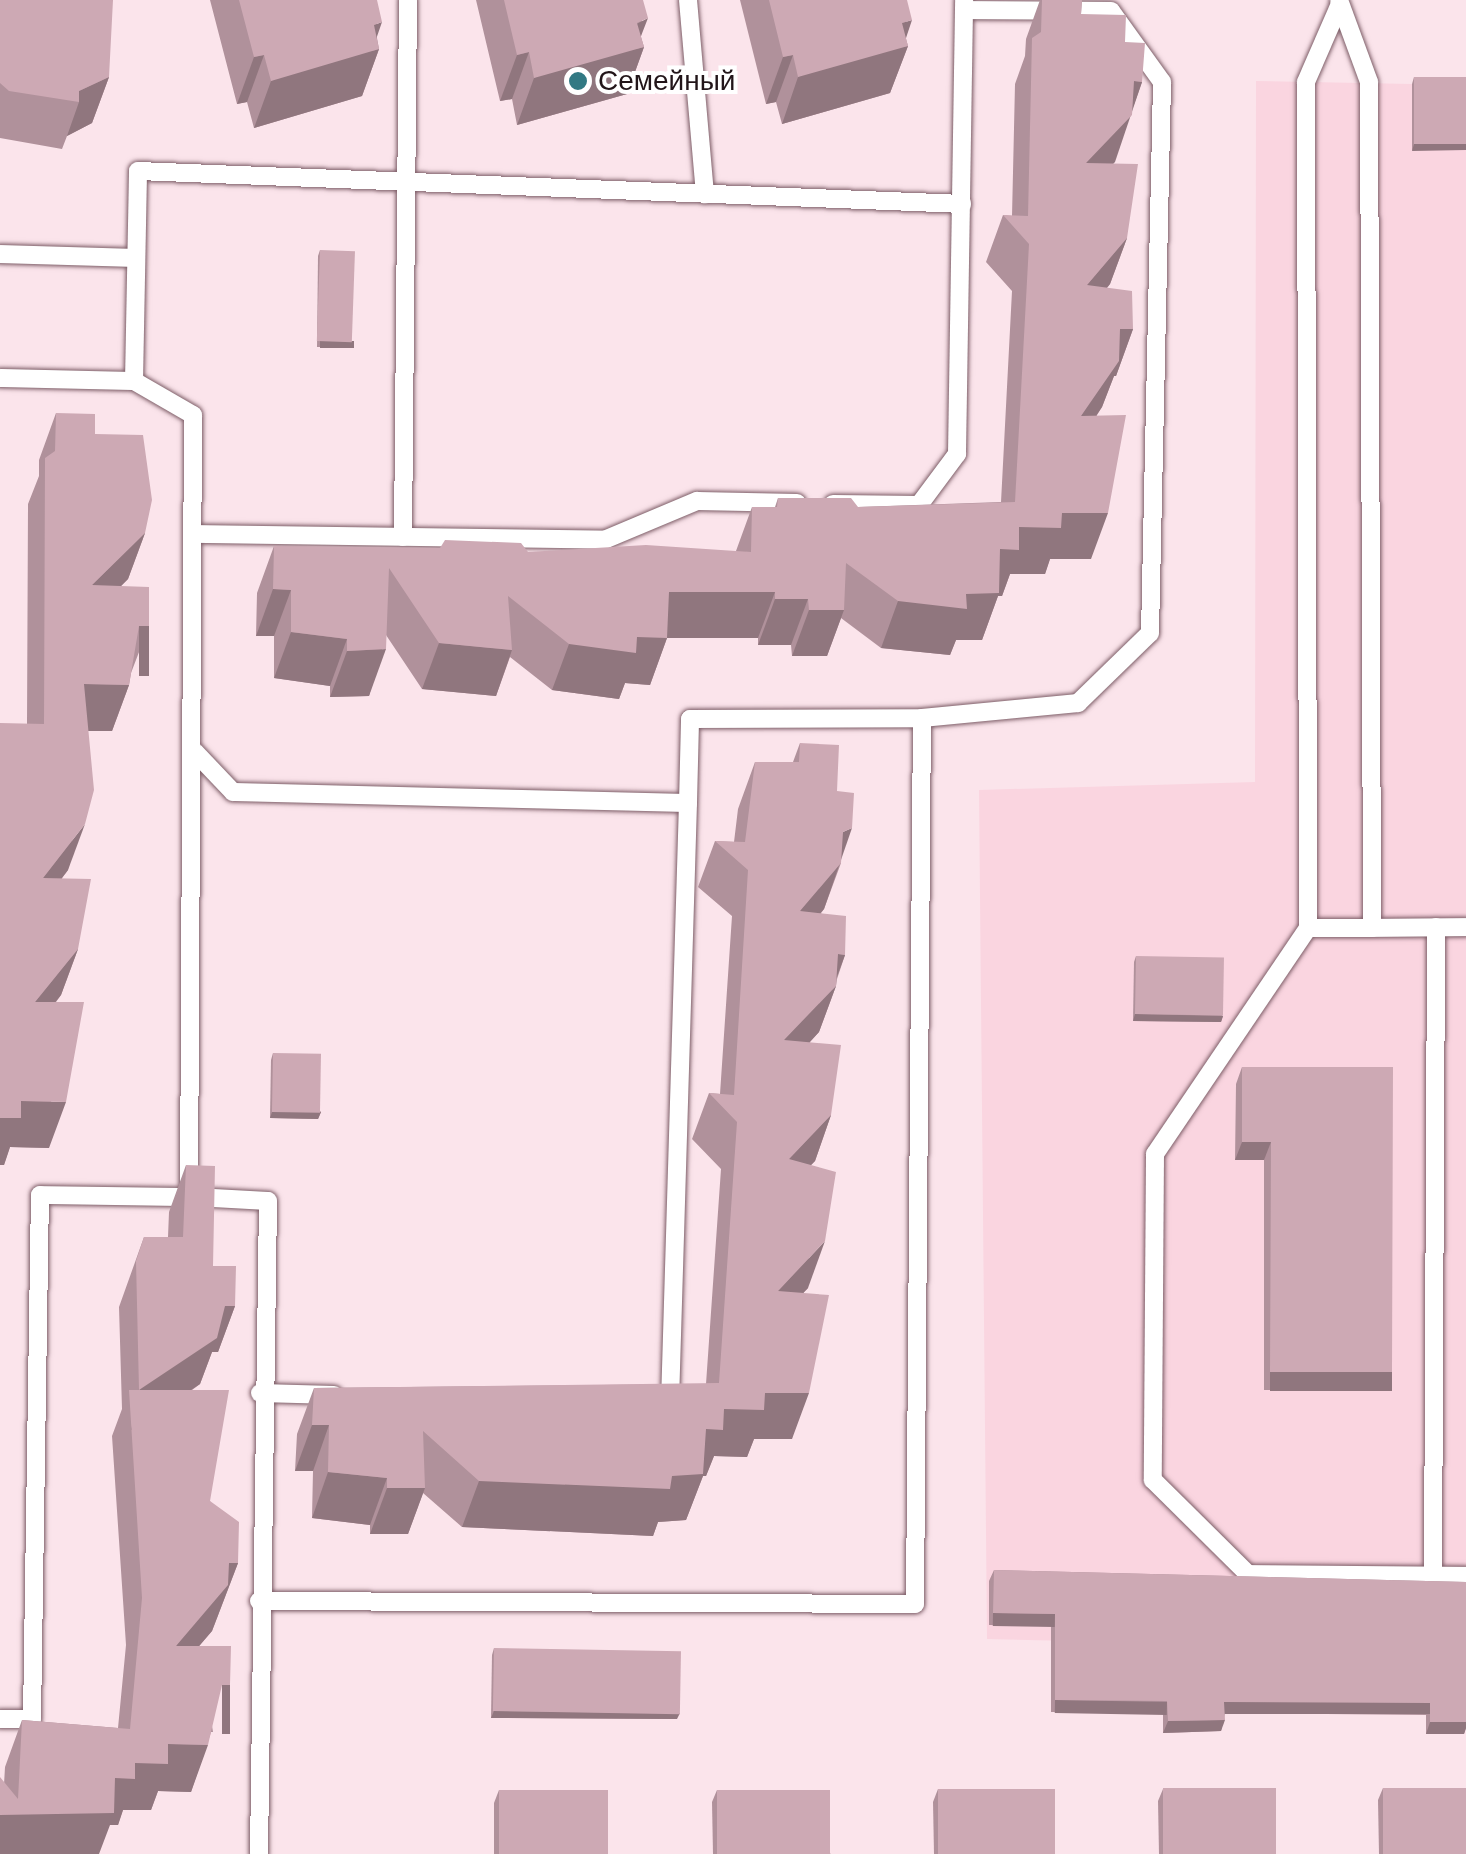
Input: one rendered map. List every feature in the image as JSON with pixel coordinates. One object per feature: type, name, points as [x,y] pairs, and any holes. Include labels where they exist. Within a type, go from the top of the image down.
[{"type":"lane","points":[[403,537],[408,0]]},
{"type":"lane","points":[[688,0],[706,194]]},
{"type":"lane","points":[[1339,3],[1306,82],[1308,928],[1155,1154],[1152,1480],[1248,1574],[1466,1576]]},
{"type":"lane","points":[[1339,3],[1369,82],[1372,928]]},
{"type":"lane","points":[[198,534],[604,540],[696,501],[919,505],[958,454],[964,5],[1111,11],[1162,82],[1150,634],[1078,703],[922,718],[690,718],[674,1402],[654,1402]]},
{"type":"lane","points":[[134,381],[138,172],[962,204]]},
{"type":"lane","points":[[0,254],[136,258]]},
{"type":"lane","points":[[0,378],[134,381],[193,414],[198,534],[189,1197]]},
{"type":"lane","points":[[259,1601],[915,1604],[922,718]]},
{"type":"lane","points":[[196,752],[234,792],[688,803]]},
{"type":"lane","points":[[1433,1575],[1436,926]]},
{"type":"lane","points":[[1308,928],[1466,927]]},
{"type":"lane","points":[[0,1718],[32,1719],[40,1195],[268,1201],[260,1393],[259,1854]]},
{"type":"lane","points":[[260,1393],[359,1396]]},
{"type":"shaded area","points":[[1256,81],[1412,84],[1412,150],[1466,150],[1466,1650],[987,1639],[979,790],[1255,782]]},
{"type":"building","points":[[0,0],[113,0],[109,77],[79,91],[79,102],[9,91],[0,83]]},
{"type":"building","points":[[239,0],[377,0],[382,22],[374,25],[379,49],[271,81],[264,55],[254,57]]},
{"type":"building","points":[[504,0],[643,0],[648,18],[637,23],[644,47],[534,78],[529,52],[517,55]]},
{"type":"building","points":[[769,0],[907,0],[912,20],[902,23],[908,46],[798,77],[793,55],[783,57]]},
{"type":"building","points":[[1042,0],[1082,0],[1081,14],[1126,15],[1125,42],[1145,43],[1142,82],[1134,81],[1132,115],[1086,163],[1138,164],[1127,238],[1087,285],[1132,291],[1133,329],[1120,329],[1119,361],[1081,416],[1126,415],[1108,513],[1062,513],[1061,528],[1019,527],[1019,550],[1000,549],[999,593],[966,594],[967,609],[898,601],[846,563],[844,610],[809,610],[808,599],[775,599],[775,592],[669,592],[667,638],[637,637],[636,653],[569,644],[508,596],[512,650],[439,643],[389,568],[386,649],[347,651],[347,639],[291,632],[291,590],[273,589],[274,546],[440,548],[445,540],[521,543],[528,552],[646,545],[751,552],[752,507],[777,507],[778,498],[851,498],[858,507],[1015,502],[1029,244],[1003,215],[1028,216],[1032,38],[1041,32]]},
{"type":"building","points":[[1414,77],[1466,77],[1466,144],[1414,144]]},
{"type":"building","points":[[320,250],[355,251],[352,342],[317,341]]},
{"type":"building","points":[[56,413],[95,414],[95,434],[143,435],[152,500],[145,533],[92,585],[149,587],[149,626],[139,626],[129,685],[84,684],[94,790],[85,824],[43,878],[91,879],[78,949],[35,1002],[84,1002],[66,1102],[21,1101],[21,1118],[0,1118],[0,723],[44,724],[45,458],[55,451]]},
{"type":"building","points":[[800,743],[839,745],[837,791],[854,793],[852,828],[843,832],[841,863],[800,911],[846,916],[845,955],[838,954],[836,986],[784,1040],[841,1045],[831,1115],[789,1159],[836,1172],[825,1241],[778,1291],[829,1295],[809,1393],[765,1393],[764,1410],[724,1409],[723,1430],[706,1429],[703,1474],[672,1476],[670,1489],[479,1481],[423,1431],[425,1488],[387,1488],[387,1478],[328,1472],[329,1425],[312,1425],[314,1388],[719,1383],[737,1122],[709,1093],[734,1095],[748,870],[715,841],[745,842],[755,762],[799,762]]},
{"type":"building","points":[[1136,956],[1224,958],[1223,1016],[1135,1014]]},
{"type":"building","points":[[273,1053],[321,1054],[320,1113],[272,1112]]},
{"type":"building","points":[[1242,1067],[1393,1067],[1392,1372],[1270,1372],[1271,1142],[1242,1142]]},
{"type":"building","points":[[186,1165],[215,1166],[213,1266],[236,1266],[235,1306],[225,1306],[217,1338],[139,1390],[136,1261],[144,1237],[183,1237]]},
{"type":"building","points":[[129,1390],[229,1390],[210,1501],[239,1522],[238,1563],[229,1563],[228,1585],[176,1646],[231,1646],[230,1685],[222,1685],[208,1745],[168,1744],[168,1764],[135,1763],[135,1779],[115,1778],[114,1813],[0,1815],[0,1777],[18,1799],[22,1720],[130,1729],[142,1598]]},
{"type":"building","points":[[994,1570],[1466,1582],[1466,1722],[1430,1722],[1430,1703],[1224,1702],[1225,1720],[1168,1721],[1167,1701],[1055,1700],[1055,1614],[993,1613]]},
{"type":"building","points":[[494,1648],[681,1651],[680,1714],[493,1711]]},
{"type":"building","points":[[1163,1788],[1276,1788],[1276,1854],[1163,1854]]},
{"type":"building","points":[[1383,1788],[1466,1788],[1466,1854],[1383,1854]]},
{"type":"building","points":[[938,1789],[1055,1789],[1055,1854],[938,1854]]},
{"type":"building","points":[[499,1790],[608,1790],[608,1854],[499,1854]]},
{"type":"building","points":[[717,1790],[830,1790],[830,1854],[717,1854]]},
{"type":"place","name":"Семейный","points":[[578,81]]}]
